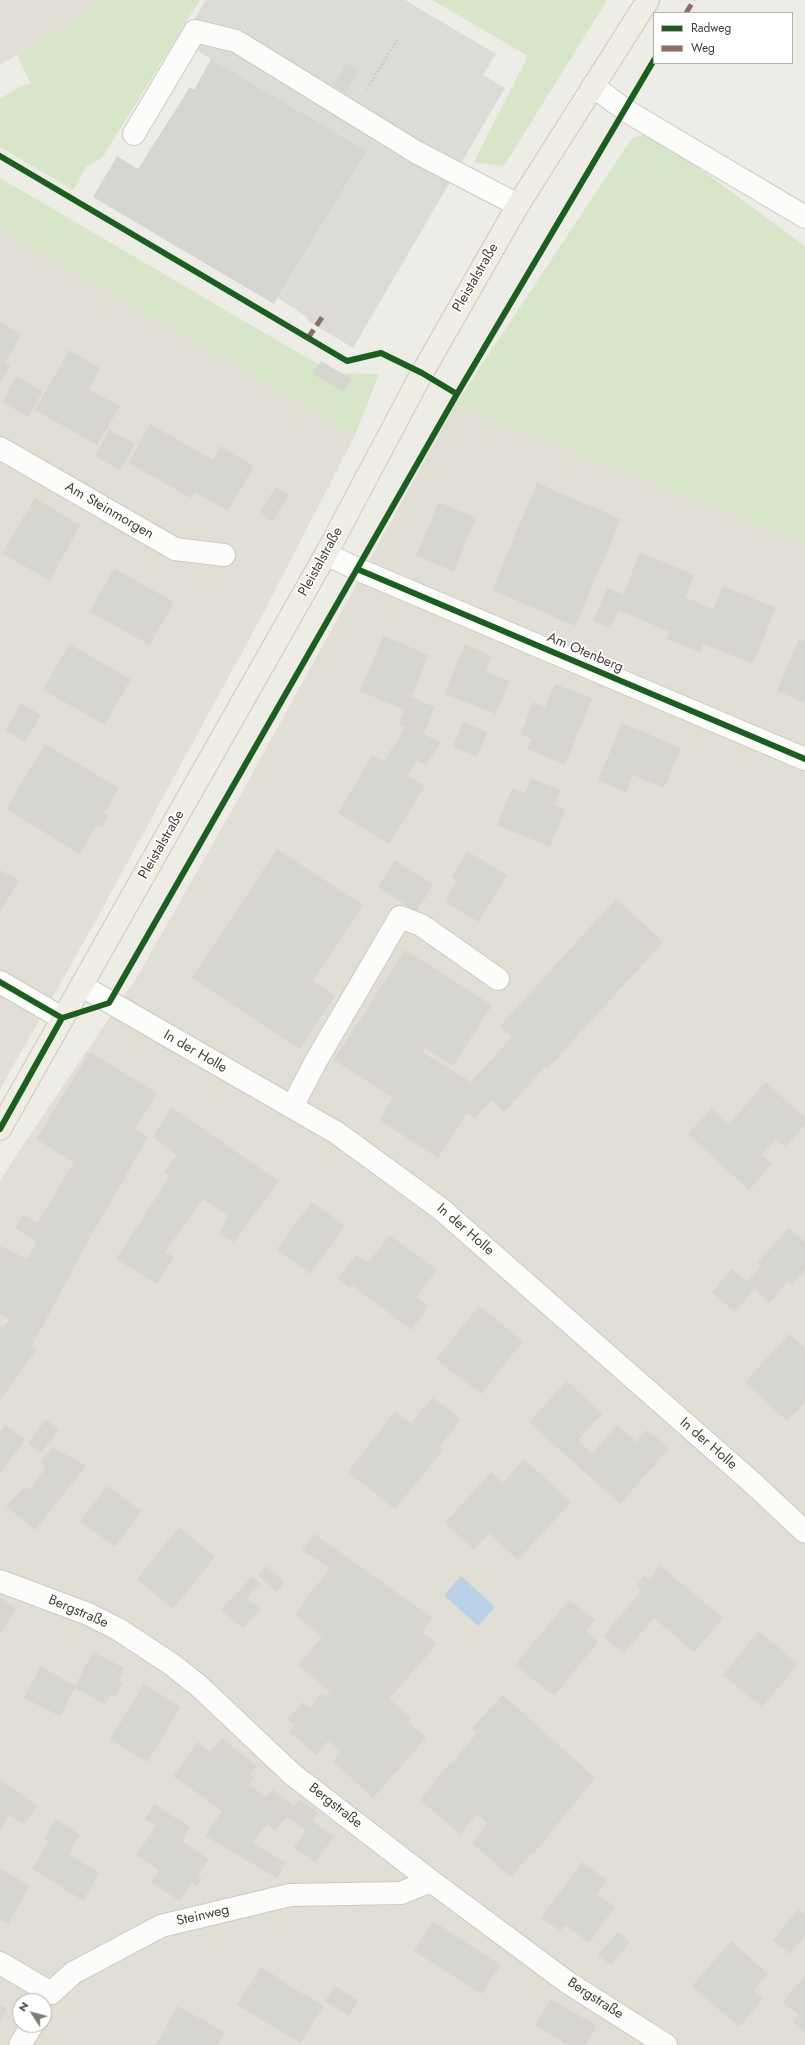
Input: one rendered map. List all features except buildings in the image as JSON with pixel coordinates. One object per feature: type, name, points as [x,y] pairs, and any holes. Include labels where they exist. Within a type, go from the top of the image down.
[{"type":"main road","name":"Pleistalstraße","points":[[0,1129],[326,554],[422,373],[518,205],[648,0]]},
{"type":"street","points":[[134,134],[195,31],[236,41],[416,152],[518,205]]},
{"type":"street","points":[[593,86],[625,110],[805,217]]},
{"type":"street","name":"Am Steinmorgen","points":[[0,448],[175,549],[224,555]]},
{"type":"street","name":"Am Otenberg","points":[[326,554],[357,569],[805,759]]},
{"type":"street","points":[[292,1107],[316,1061],[400,917],[421,925],[498,979]]},
{"type":"street","points":[[0,982],[62,1018]]},
{"type":"street","name":"In der Holle","points":[[82,986],[337,1133],[441,1209],[755,1485],[805,1532]]},
{"type":"street","name":"Bergstraße","points":[[0,1581],[88,1614],[118,1629],[170,1664],[198,1686],[292,1774],[568,1982],[666,2045]]},
{"type":"street","name":"Steinweg","points":[[52,1994],[73,1973],[161,1926],[290,1895],[401,1893],[431,1880]]},
{"type":"street","name":"Steinweg","points":[[0,1963],[39,1993]]},
{"type":"street","points":[[20,2045],[27,2033]]},
{"type":"path","points":[[353,113],[397,40]]},
{"type":"shaded area","points":[[0,0],[91,0],[96,7],[0,65]]},
{"type":"shaded area","points":[[206,0],[405,0],[496,54],[483,75],[505,88],[353,348],[308,321],[307,317],[278,298],[367,151],[181,41]]},
{"type":"shaded area","points":[[0,229],[355,435],[264,612],[84,942],[0,1089]]},
{"type":"shaded area","points":[[455,405],[805,543],[805,2045],[0,2045],[0,1182],[13,1160],[137,977],[241,794]]},
{"type":"green space","points":[[91,0],[200,0],[102,158],[86,167],[73,190],[0,147],[0,99],[21,86],[31,84],[17,55],[96,7]]},
{"type":"green space","points":[[432,0],[607,0],[504,166],[474,162],[528,56]]},
{"type":"green space","points":[[651,133],[805,246],[805,543],[455,405],[632,138]]},
{"type":"green space","points":[[0,178],[333,373],[379,374],[355,435],[0,229]]},
{"type":"water","points":[[461,1576],[495,1607],[478,1626],[444,1595]]},
{"type":"marked path","points":[[687,12],[694,0]]},
{"type":"marked path","points":[[308,338],[323,316]]},
{"type":"cycle path","points":[[62,1018],[109,1003],[457,394],[653,62]]},
{"type":"cycle path","points":[[0,156],[347,361],[381,353],[422,373],[457,394]]},
{"type":"cycle path","points":[[357,569],[805,759]]},
{"type":"cycle path","points":[[0,982],[62,1018]]},
{"type":"cycle path","points":[[0,1129],[62,1018]]}]
